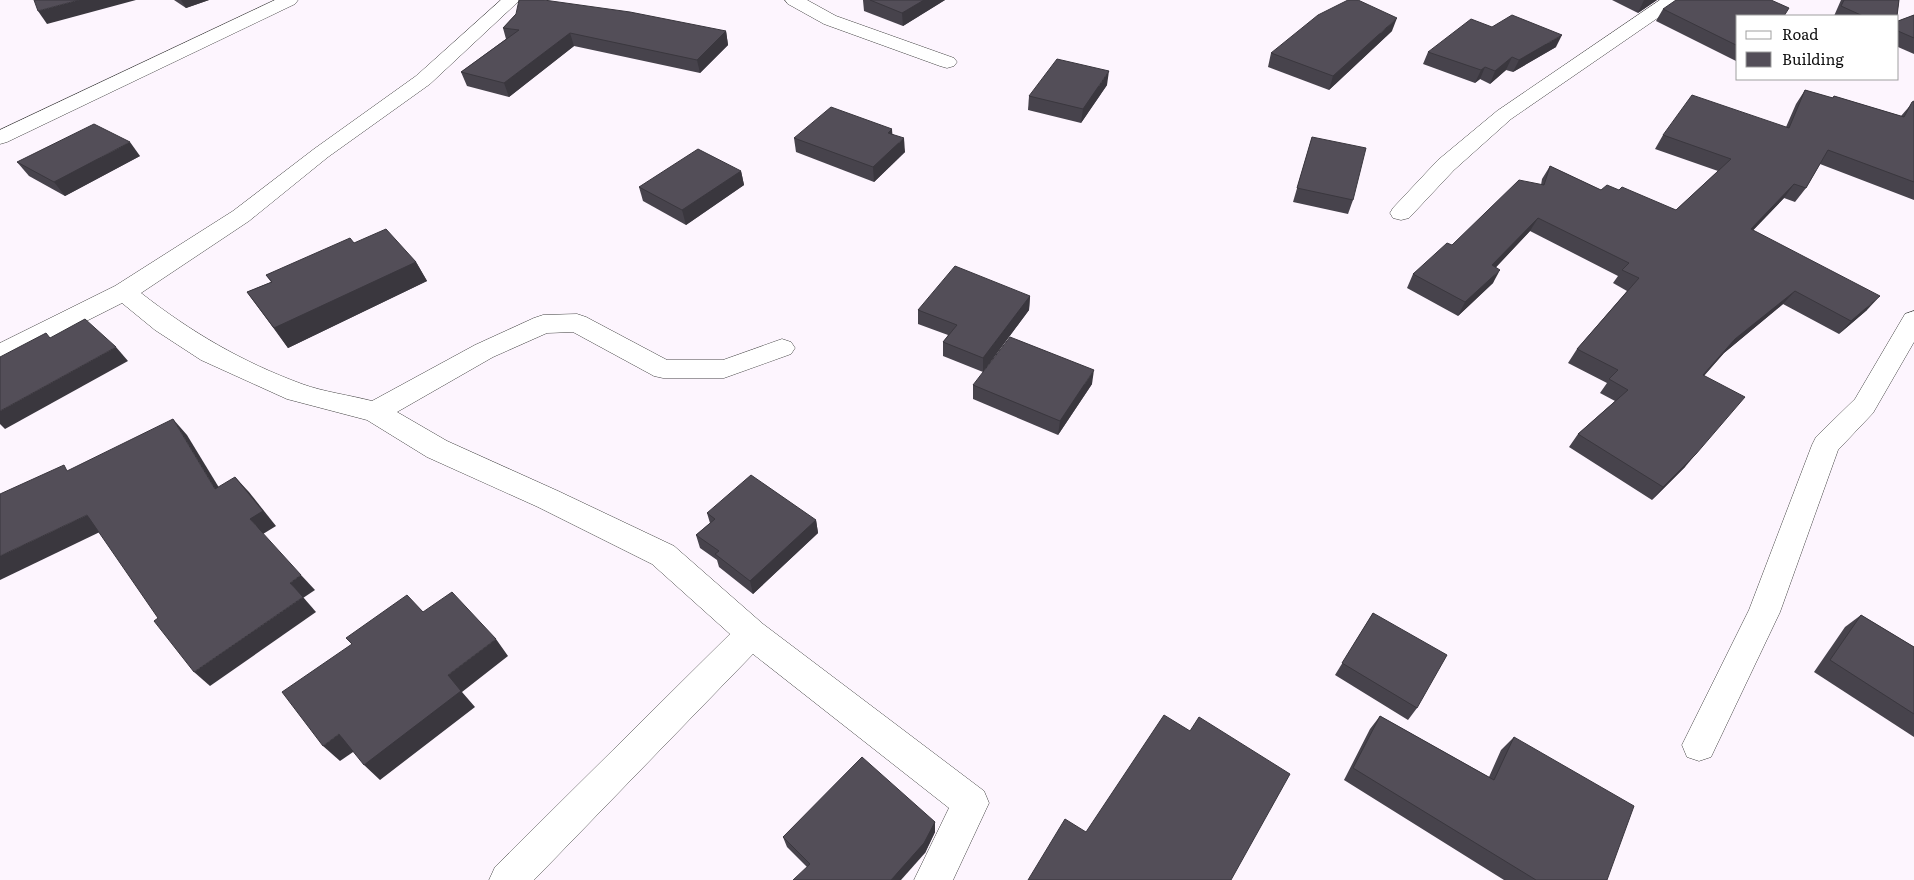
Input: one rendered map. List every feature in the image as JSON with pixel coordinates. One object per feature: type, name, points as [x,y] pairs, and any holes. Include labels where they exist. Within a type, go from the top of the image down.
[{"type":"street","points":[[0,138],[289,0]]},
{"type":"street","points":[[0,354],[124,292],[241,216],[321,153],[423,80],[507,0]]},
{"type":"street","points":[[794,0],[830,20],[947,62]]},
{"type":"street","points":[[1401,213],[1446,165],[1504,115],[1672,0]]},
{"type":"street","points":[[124,292],[164,324],[210,354],[296,392],[375,412],[437,449],[548,499],[663,556],[752,634],[971,803],[933,880]]},
{"type":"street","points":[[1699,745],[1764,612],[1826,446],[1864,406],[1914,320]]},
{"type":"street","points":[[375,412],[484,351],[543,324],[578,323],[663,369],[724,369],[782,348]]},
{"type":"street","points":[[508,880],[752,634]]},
{"type":"building","points":[[34,0],[79,0],[38,11]]},
{"type":"building","points":[[519,0],[544,0],[630,12],[726,31],[697,60],[570,33],[504,83],[461,72],[519,30],[503,28],[516,14]]},
{"type":"building","points":[[870,0],[924,0],[902,13]]},
{"type":"building","points":[[1348,0],[1358,0],[1397,18],[1333,76],[1271,53],[1318,15]]},
{"type":"building","points":[[1676,0],[1771,0],[1789,8],[1785,15],[1736,15],[1736,45],[1663,9]]},
{"type":"building","points":[[1844,0],[1899,0],[1897,15],[1861,15],[1841,6]]},
{"type":"building","points":[[1512,15],[1562,35],[1519,60],[1512,57],[1495,71],[1485,67],[1481,70],[1428,52],[1471,19],[1492,27]]},
{"type":"building","points":[[1914,15],[1914,38],[1899,31],[1899,21]]},
{"type":"building","points":[[1057,59],[1109,71],[1083,109],[1029,96]]},
{"type":"building","points":[[1805,90],[1833,98],[1834,96],[1904,117],[1914,101],[1914,182],[1828,150],[1806,188],[1794,184],[1751,229],[1880,296],[1851,321],[1795,291],[1735,339],[1703,375],[1745,397],[1696,454],[1663,487],[1578,434],[1628,390],[1609,379],[1618,370],[1577,349],[1639,278],[1622,270],[1629,263],[1538,218],[1492,265],[1500,270],[1465,302],[1413,274],[1447,243],[1452,245],[1519,180],[1544,185],[1550,166],[1601,190],[1607,185],[1619,190],[1622,187],[1676,210],[1731,159],[1663,135],[1692,95],[1789,128]]},
{"type":"building","points":[[831,107],[892,129],[888,133],[904,138],[873,167],[794,138]]},
{"type":"building","points":[[94,124],[130,142],[54,182],[17,162]]},
{"type":"building","points":[[1312,137],[1366,148],[1353,200],[1297,188]]},
{"type":"building","points":[[698,149],[741,171],[682,210],[639,187]]},
{"type":"building","points":[[386,229],[416,262],[274,328],[247,292],[272,282],[266,275],[350,238],[354,243]]},
{"type":"building","points":[[955,266],[1030,296],[983,358],[943,342],[957,325],[918,310]]},
{"type":"building","points":[[85,319],[116,347],[0,411],[0,357],[46,333],[50,338]]},
{"type":"building","points":[[1010,337],[1094,370],[1060,421],[973,385]]},
{"type":"building","points":[[173,419],[215,489],[235,477],[263,511],[250,519],[301,575],[290,583],[303,597],[194,672],[154,621],[158,618],[87,515],[0,556],[0,494],[64,465],[67,471]]},
{"type":"building","points":[[751,475],[816,520],[750,581],[715,554],[719,551],[696,535],[715,519],[707,513]]},
{"type":"building","points":[[452,592],[496,639],[448,675],[461,691],[364,765],[339,734],[323,746],[282,692],[352,644],[346,638],[407,595],[423,612]]},
{"type":"building","points":[[1373,613],[1447,655],[1417,708],[1342,663]]},
{"type":"building","points":[[1861,615],[1914,647],[1914,714],[1830,660]]},
{"type":"building","points":[[1164,715],[1190,731],[1199,717],[1290,774],[1231,880],[1028,880],[1065,819],[1086,832]]},
{"type":"building","points":[[1380,716],[1494,780],[1514,737],[1634,806],[1607,880],[1536,880],[1353,768]]},
{"type":"building","points":[[862,757],[935,822],[924,843],[891,880],[793,880],[810,864],[783,837]]}]
